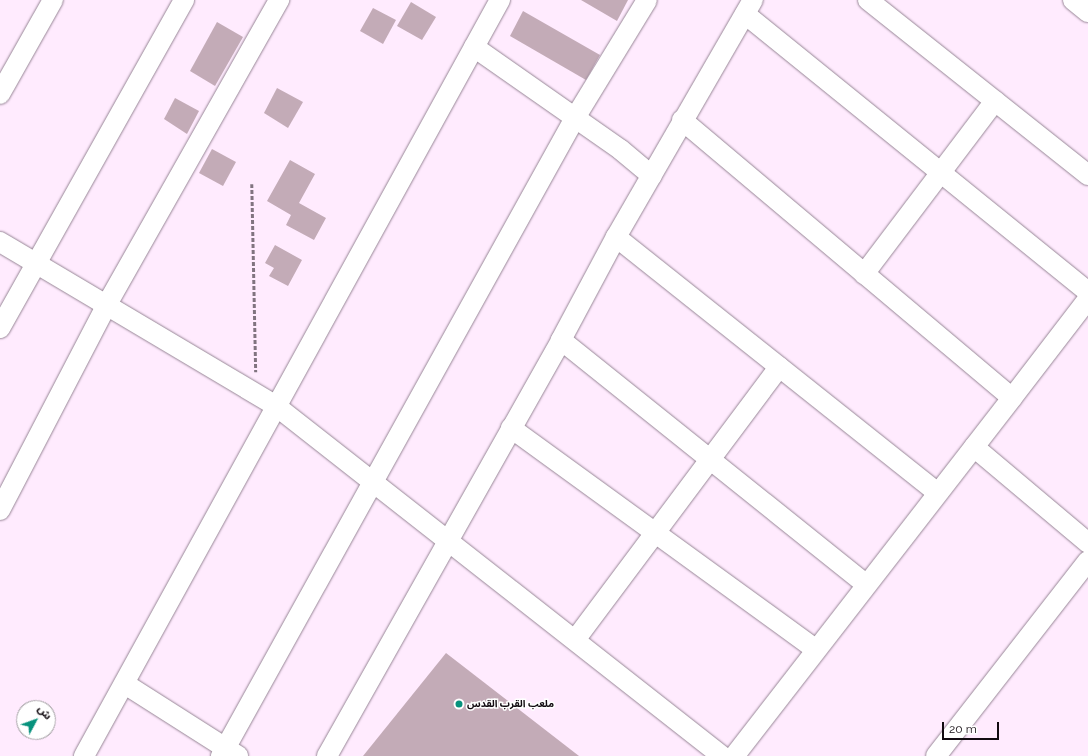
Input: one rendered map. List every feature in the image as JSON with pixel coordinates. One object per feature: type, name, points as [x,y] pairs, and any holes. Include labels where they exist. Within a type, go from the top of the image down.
[{"type":"street","points":[[0,94],[54,0]]},
{"type":"street","points":[[0,328],[184,0]]},
{"type":"street","points":[[0,510],[106,306],[280,0]]},
{"type":"street","points":[[84,756],[125,684],[276,406],[500,0]]},
{"type":"street","points":[[125,684],[228,753],[374,481],[575,118],[647,0]]},
{"type":"street","points":[[868,0],[1088,175]]},
{"type":"street","points":[[1073,0],[1088,12]]},
{"type":"street","points":[[327,756],[447,540],[561,340],[616,237],[652,176],[682,120],[749,7],[941,173],[1088,292]]},
{"type":"street","points":[[474,47],[575,118],[652,176]]},
{"type":"street","points":[[864,274],[995,101]]},
{"type":"street","points":[[682,120],[1012,398]]},
{"type":"street","points":[[616,237],[937,492]]},
{"type":"street","points":[[0,242],[276,406],[374,481],[722,756]]},
{"type":"street","points":[[734,756],[937,492],[974,447],[1088,300]]},
{"type":"street","points":[[561,340],[866,584]]},
{"type":"street","points":[[575,640],[709,458],[779,367]]},
{"type":"street","points":[[511,428],[816,650]]},
{"type":"street","points":[[974,447],[1088,543]]},
{"type":"street","points":[[936,756],[1088,561]]},
{"type":"path","points":[[252,184],[256,395]]},
{"type":"building","points":[[581,0],[628,0],[617,21]]},
{"type":"building","points":[[411,2],[436,17],[422,40],[397,26]]},
{"type":"building","points":[[373,8],[396,20],[383,44],[360,31]]},
{"type":"building","points":[[523,11],[600,55],[586,80],[510,36]]},
{"type":"building","points":[[217,22],[243,37],[215,86],[190,71]]},
{"type":"building","points":[[277,88],[303,102],[288,128],[264,113]]},
{"type":"building","points":[[175,98],[199,111],[187,134],[164,119]]},
{"type":"building","points":[[212,149],[236,162],[223,186],[199,173]]},
{"type":"building","points":[[290,160],[315,174],[299,203],[326,218],[314,240],[286,225],[291,215],[267,201]]},
{"type":"building","points":[[275,245],[302,260],[288,286],[269,276],[274,268],[265,263]]},
{"type":"building","name":"ملعب القرب القدس","points":[[446,653],[579,756],[363,756]]},
{"type":"place","name":"ملعب القرب القدس","points":[[459,704]]}]
